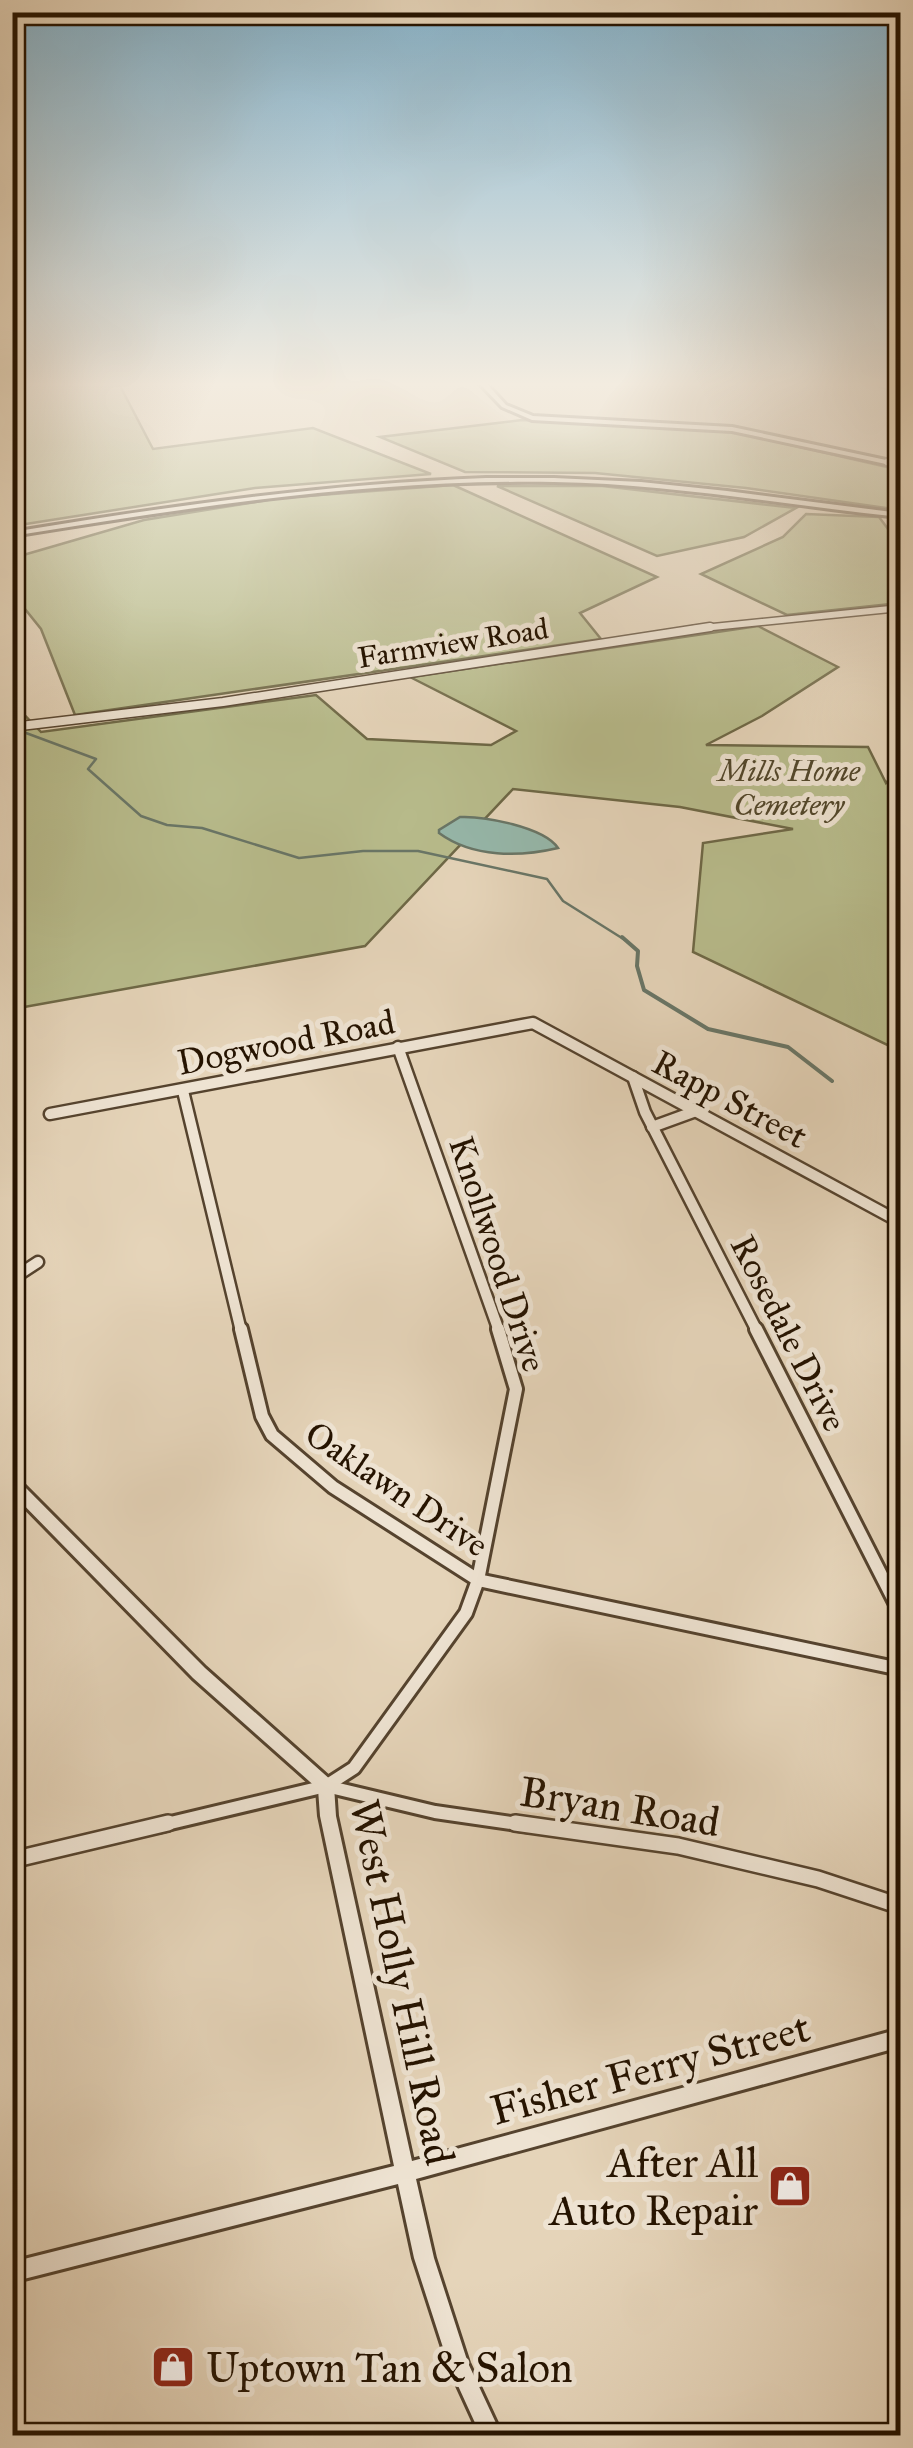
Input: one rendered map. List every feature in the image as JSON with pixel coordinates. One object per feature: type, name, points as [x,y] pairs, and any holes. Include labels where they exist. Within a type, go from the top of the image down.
[{"type":"street","points":[[12,534],[271,496]]},
{"type":"street","points":[[746,496],[900,514]]},
{"type":"street","name":"Farmview Road","points":[[13,727],[223,702],[714,626],[900,608]]},
{"type":"street","name":"Dogwood Road","points":[[50,1114],[533,1023]]},
{"type":"street","name":"Rapp Street","points":[[533,1023],[900,1222]]},
{"type":"street","name":"Knollwood Drive","points":[[326,1786],[354,1768],[372,1748],[466,1613],[478,1580],[516,1389],[501,1332],[398,1047]]},
{"type":"street","name":"Rosedale Drive","points":[[633,1078],[635,1092],[652,1127],[900,1612]]},
{"type":"street","name":"Oaklawn Drive","points":[[182,1091],[262,1416],[272,1434],[332,1486],[478,1580],[900,1669]]},
{"type":"street","points":[[652,1127],[696,1111]]},
{"type":"street","points":[[12,1279],[38,1262]]},
{"type":"street","name":"West Holly Hill Road","points":[[12,1483],[199,1674],[326,1786],[328,1816],[437,2303],[459,2366],[492,2436]]},
{"type":"street","points":[[889,1589],[900,1576]]},
{"type":"street","points":[[12,1860],[326,1786]]},
{"type":"street","name":"Bryan Road","points":[[326,1786],[435,1812],[678,1846],[818,1880],[900,1906]]},
{"type":"street","name":"Fisher Ferry Street","points":[[12,2272],[408,2172],[900,2038]]},
{"type":"green space","points":[[13,496],[203,496],[13,526]]},
{"type":"green space","points":[[478,496],[657,577],[580,613],[601,639],[75,715],[41,629],[13,594],[13,558],[144,520],[280,498]]},
{"type":"green space","points":[[520,496],[692,496],[796,508],[744,537],[657,556]]},
{"type":"green space","points":[[804,496],[900,496],[900,510]]},
{"type":"green space","points":[[806,514],[879,517],[900,545],[900,603],[787,615],[701,574],[783,537]]},
{"type":"green space","name":"Mills Home Cemetery","points":[[758,626],[838,667],[762,716],[706,745],[868,747],[886,783],[900,767],[900,1051],[693,952],[703,843],[793,829],[680,807],[513,789],[365,946],[13,1009],[12,702],[41,732],[316,695],[367,739],[491,745],[516,731],[410,677]]},
{"type":"shaded area","points":[[460,817],[483,818],[527,829],[558,848],[513,854],[467,847],[439,833]]},
{"type":"waterway","points":[[12,708],[18,730],[96,759],[88,769],[141,816],[167,825],[202,828],[299,858],[363,851],[418,851],[547,879],[563,901],[625,940]]},
{"type":"waterway","points":[[622,937],[638,951],[637,966],[644,990],[708,1029],[788,1047],[832,1081]]},
{"type":"place","name":"After All Auto Repair","points":[[790,2186]]},
{"type":"place","name":"Uptown Tan & Salon","points":[[173,2367]]}]
